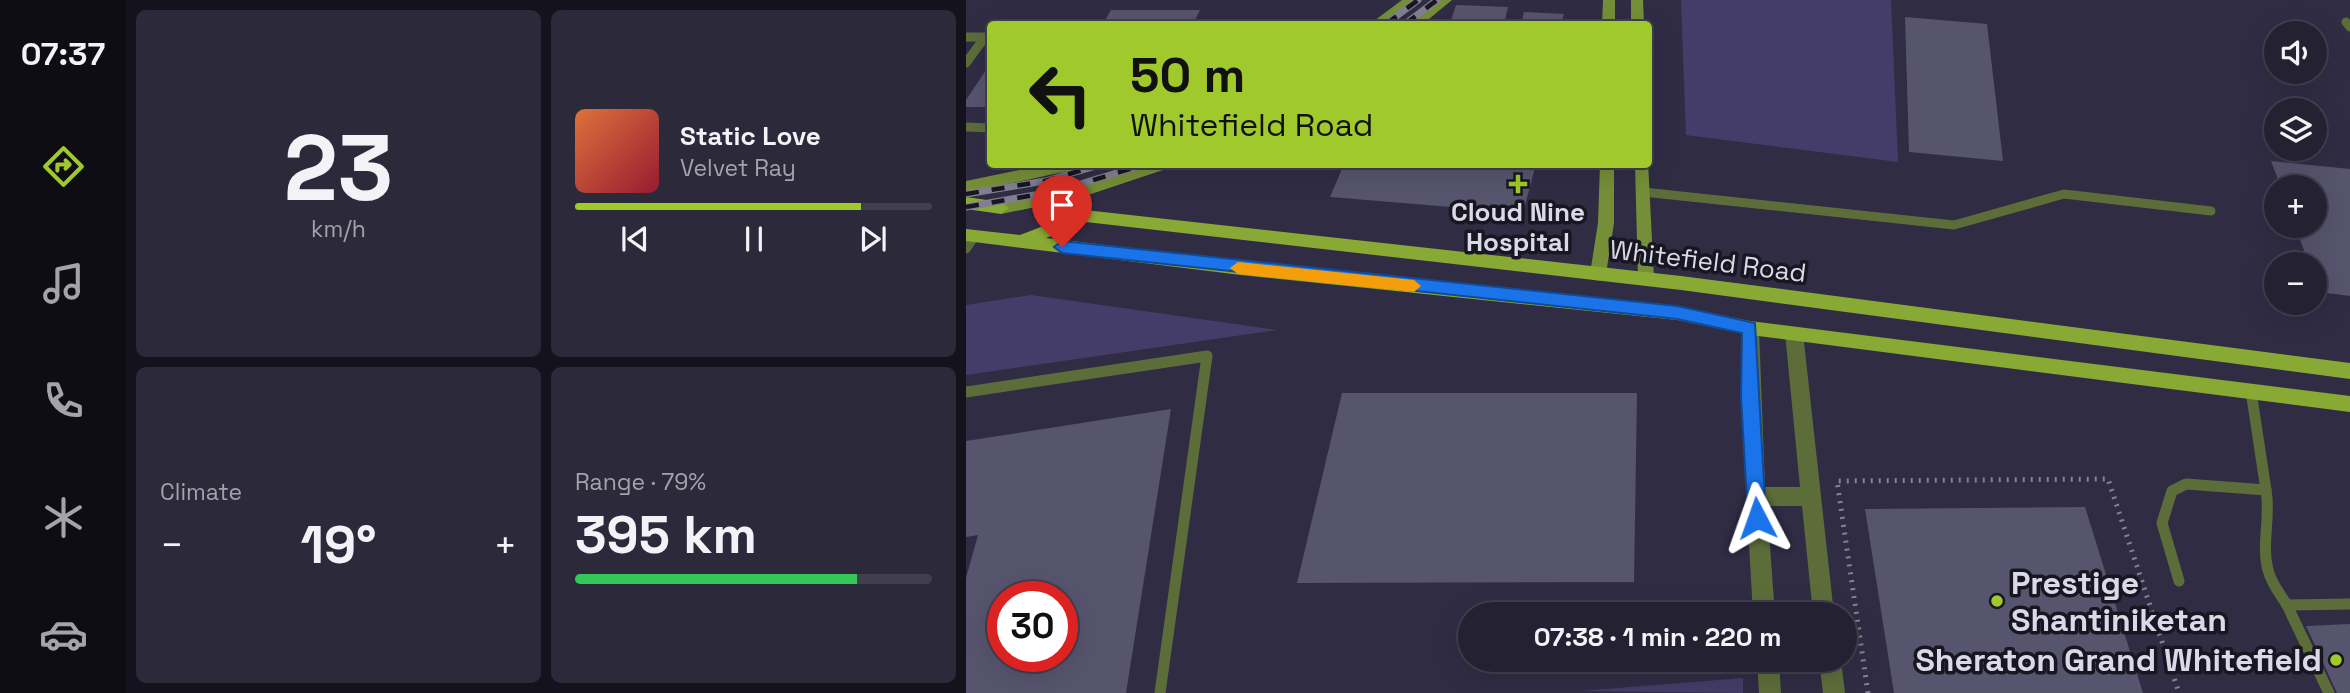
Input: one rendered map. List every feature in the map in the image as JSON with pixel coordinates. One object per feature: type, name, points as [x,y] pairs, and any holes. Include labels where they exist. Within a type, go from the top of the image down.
[{"type":"main road","points":[[1380,21],[1411,0]]},
{"type":"main road","points":[[1419,21],[1446,0]]},
{"type":"main road","points":[[1609,0],[1609,21]]},
{"type":"main road","points":[[1637,0],[1638,21]]},
{"type":"main road","points":[[966,187],[1058,168]]},
{"type":"main road","points":[[966,203],[1001,208],[1076,193],[1152,168]]},
{"type":"main road","points":[[1598,274],[1606,223],[1606,168]]},
{"type":"main road","points":[[1642,168],[1646,279]]},
{"type":"main road","name":"Whitefield Road","points":[[1022,242],[1085,216],[1646,279],[2350,371]]},
{"type":"main road","name":"Whitefield Road","points":[[969,240],[1022,242],[1241,268],[1677,313],[1750,328],[2350,404]]},
{"type":"street","points":[[1750,328],[1750,397],[1763,602]]},
{"type":"street","points":[[1794,333],[1824,602]]},
{"type":"street","points":[[1756,496],[1811,497]]},
{"type":"street","points":[[1769,672],[1770,693]]},
{"type":"street","points":[[1831,672],[1834,693]]},
{"type":"lane","points":[[966,37],[985,37],[966,63]]},
{"type":"lane","points":[[966,127],[987,128]]},
{"type":"lane","points":[[1643,192],[1954,225],[2064,194],[2211,211]]},
{"type":"lane","points":[[966,392],[1207,356],[1160,693]]},
{"type":"lane","points":[[2251,391],[2270,505],[2267,565],[2329,693]]},
{"type":"lane","points":[[2179,581],[2162,523],[2172,491],[2186,484],[2266,490]]},
{"type":"lane","points":[[2287,605],[2350,604]]},
{"type":"path","points":[[1868,693],[1837,481],[2108,479],[2179,693]]},
{"type":"shaded area","points":[[1681,0],[1891,0],[1898,162],[1686,135]]},
{"type":"shaded area","points":[[1031,295],[1277,330],[966,375],[966,305]]},
{"type":"shaded area","points":[[1743,678],[1743,693],[1581,691]]},
{"type":"building","points":[[1456,5],[1508,7],[1505,21],[1451,21]]},
{"type":"building","points":[[1111,10],[1200,10],[1194,21],[1105,21]]},
{"type":"building","points":[[1524,12],[1564,14],[1562,21],[1522,21]]},
{"type":"building","points":[[1905,17],[1987,24],[2003,161],[1909,152]]},
{"type":"building","points":[[987,68],[987,107],[966,107],[966,100]]},
{"type":"building","points":[[2271,161],[2350,169],[2350,296],[2327,293],[2327,252],[2305,252],[2299,238],[2327,238],[2327,175],[2276,175]]},
{"type":"building","points":[[1342,168],[1535,168],[1523,213],[1330,197]]},
{"type":"building","points":[[1342,393],[1637,393],[1634,582],[1297,583]]},
{"type":"building","points":[[1171,409],[1126,693],[966,693],[966,578],[978,535],[966,537],[966,441]]},
{"type":"building","name":"Prestige Shantiniketan","points":[[2085,507],[2143,693],[1894,693],[1865,509]]},
{"type":"building","name":"Sheraton Grand Whitefield","points":[[2350,624],[2350,693],[2337,693],[2306,626]]},
{"type":"railway","points":[[1390,21],[1418,0]]},
{"type":"railway","points":[[1409,21],[1437,0]]},
{"type":"railway","points":[[966,194],[1045,181],[1089,168]]},
{"type":"railway","points":[[966,207],[1057,191],[1133,168]]},
{"type":"slow traffic","points":[[1238,268],[1414,286]]},
{"type":"place","name":"Cloud Nine Hospital","points":[[1518,184]]},
{"type":"place","name":"Prestige Shantiniketan","points":[[1997,601]]},
{"type":"place","name":"Sheraton Grand Whitefield","points":[[2336,660]]},
{"type":"route","points":[[1062,247],[1677,313],[1750,328],[1750,397],[1757,518]]}]
